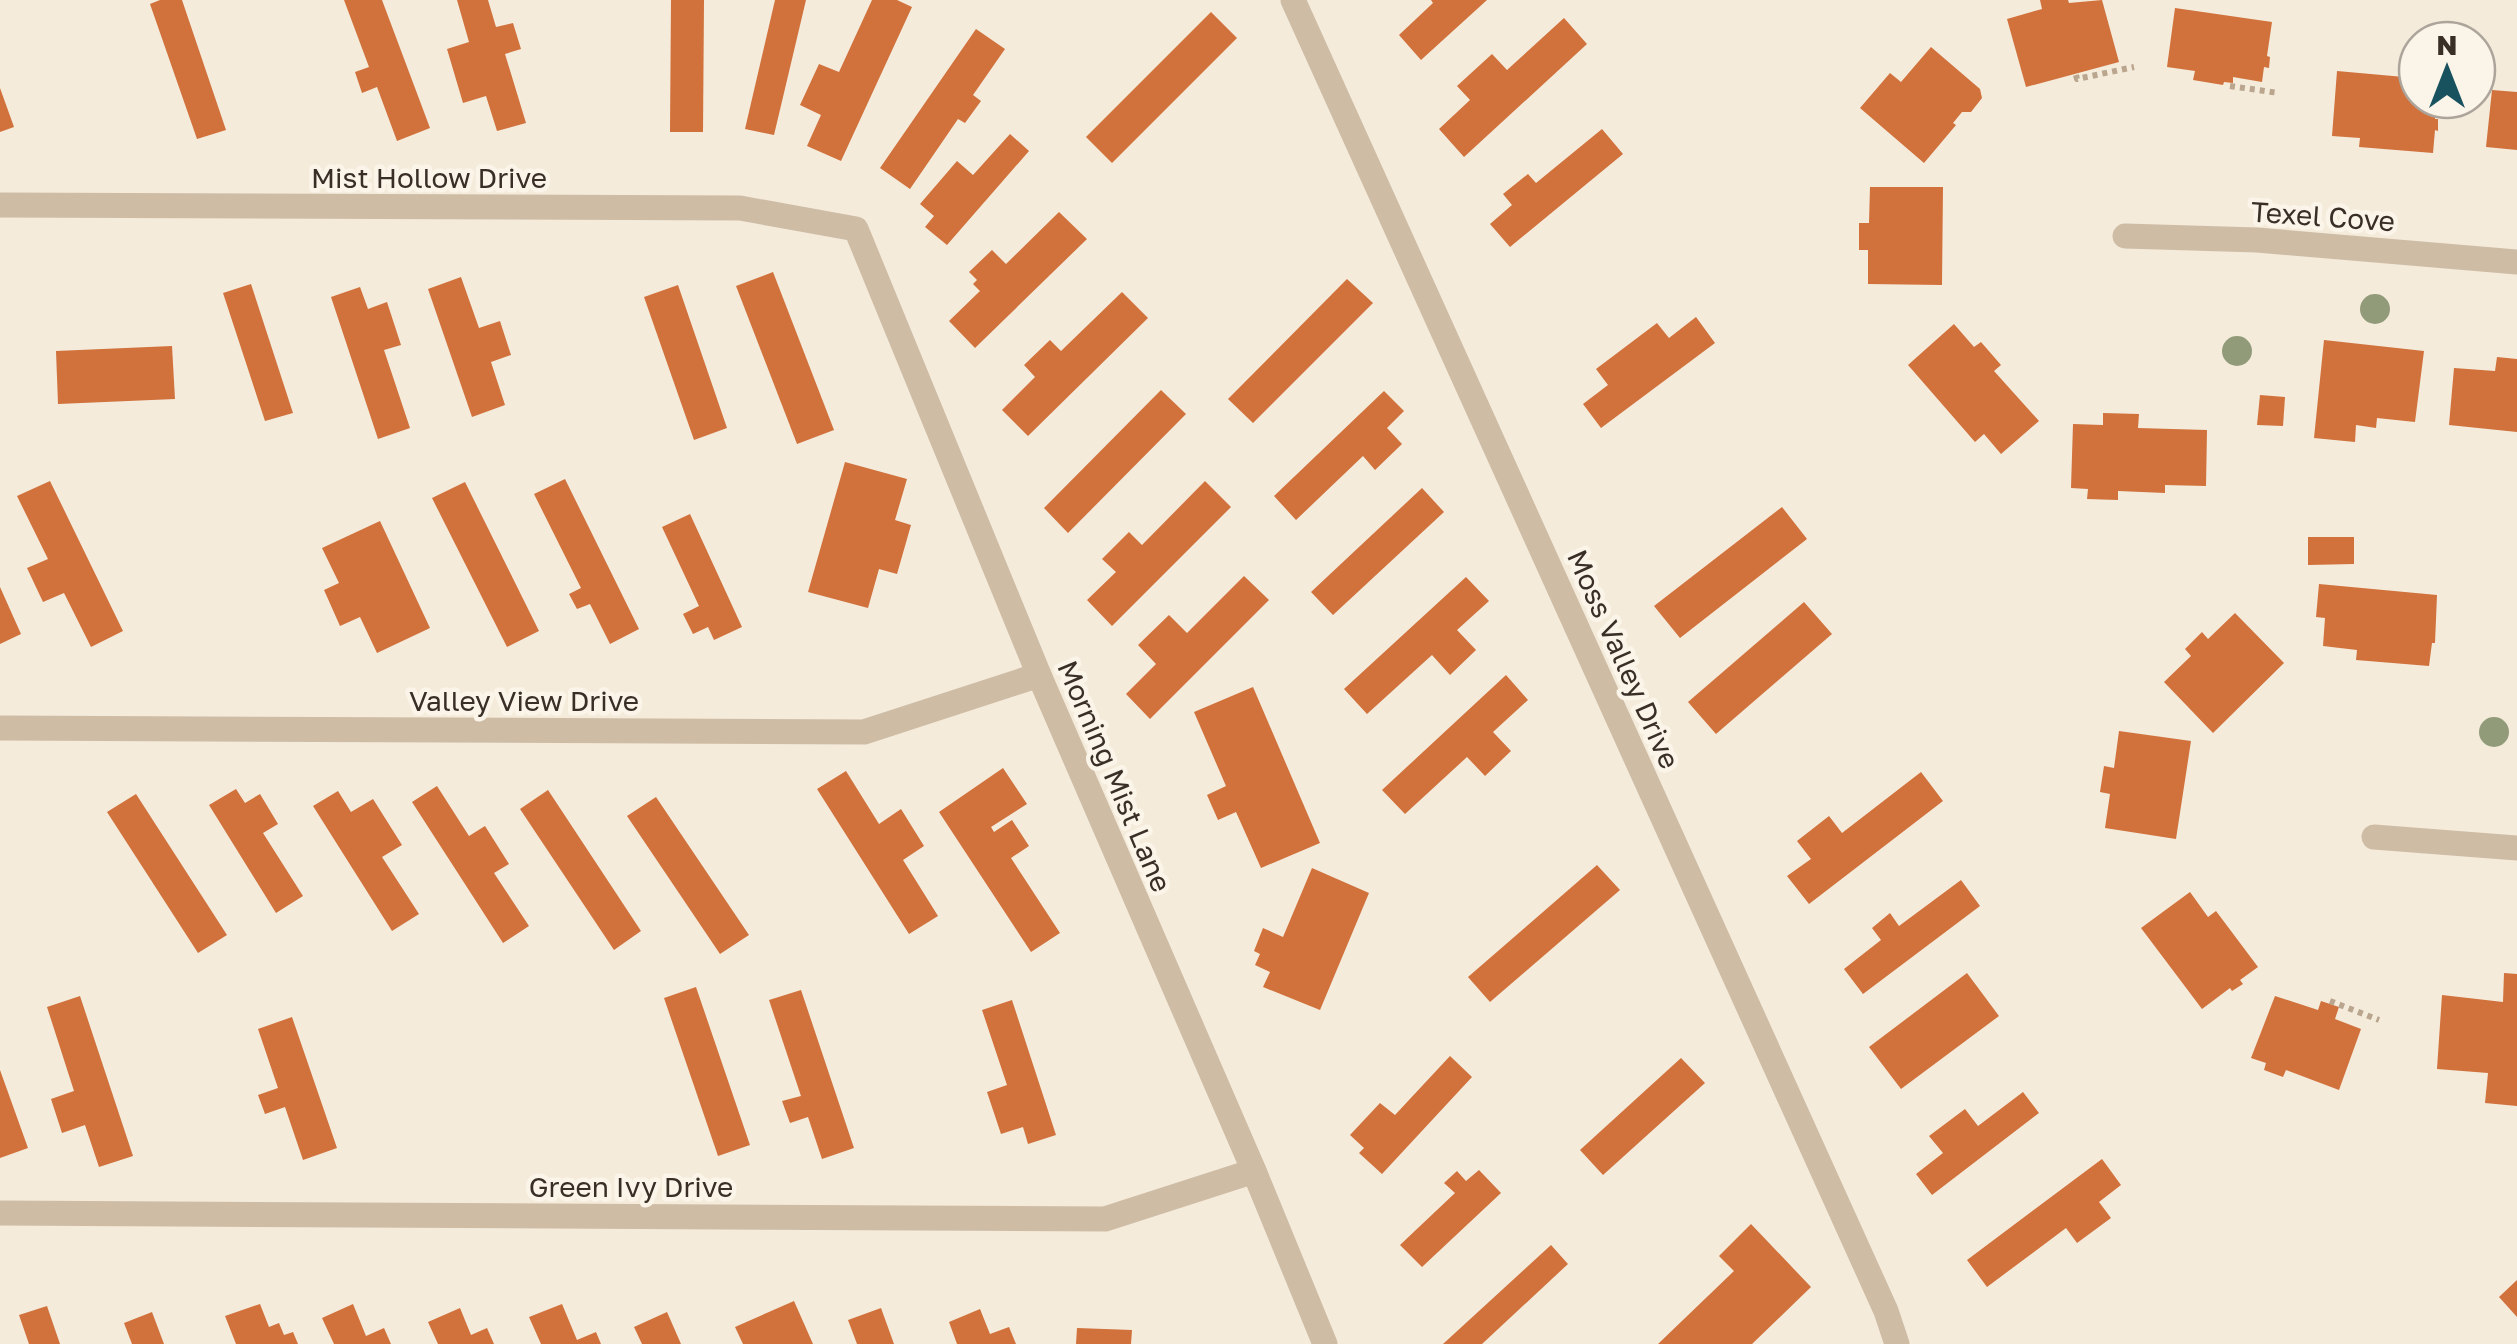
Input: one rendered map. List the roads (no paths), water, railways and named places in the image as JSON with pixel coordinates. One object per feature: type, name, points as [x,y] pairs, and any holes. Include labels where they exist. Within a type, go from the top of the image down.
[{"type":"street","name":"Moss Valley Drive","points":[[1293,0],[1886,1311],[1897,1344]]},
{"type":"street","name":"Mist Hollow Drive","points":[[0,205],[740,208],[856,229]]},
{"type":"street","name":"Morning Mist Lane","points":[[856,229],[1039,674],[1325,1344]]},
{"type":"street","name":"Texel Cove","points":[[2124,236],[2257,240],[2517,262]]},
{"type":"street","name":"Valley View Drive","points":[[0,728],[864,732],[1039,674]]},
{"type":"street","points":[[2374,837],[2517,848]]},
{"type":"street","name":"Green Ivy Drive","points":[[0,1212],[1105,1219],[1254,1171]]}]
